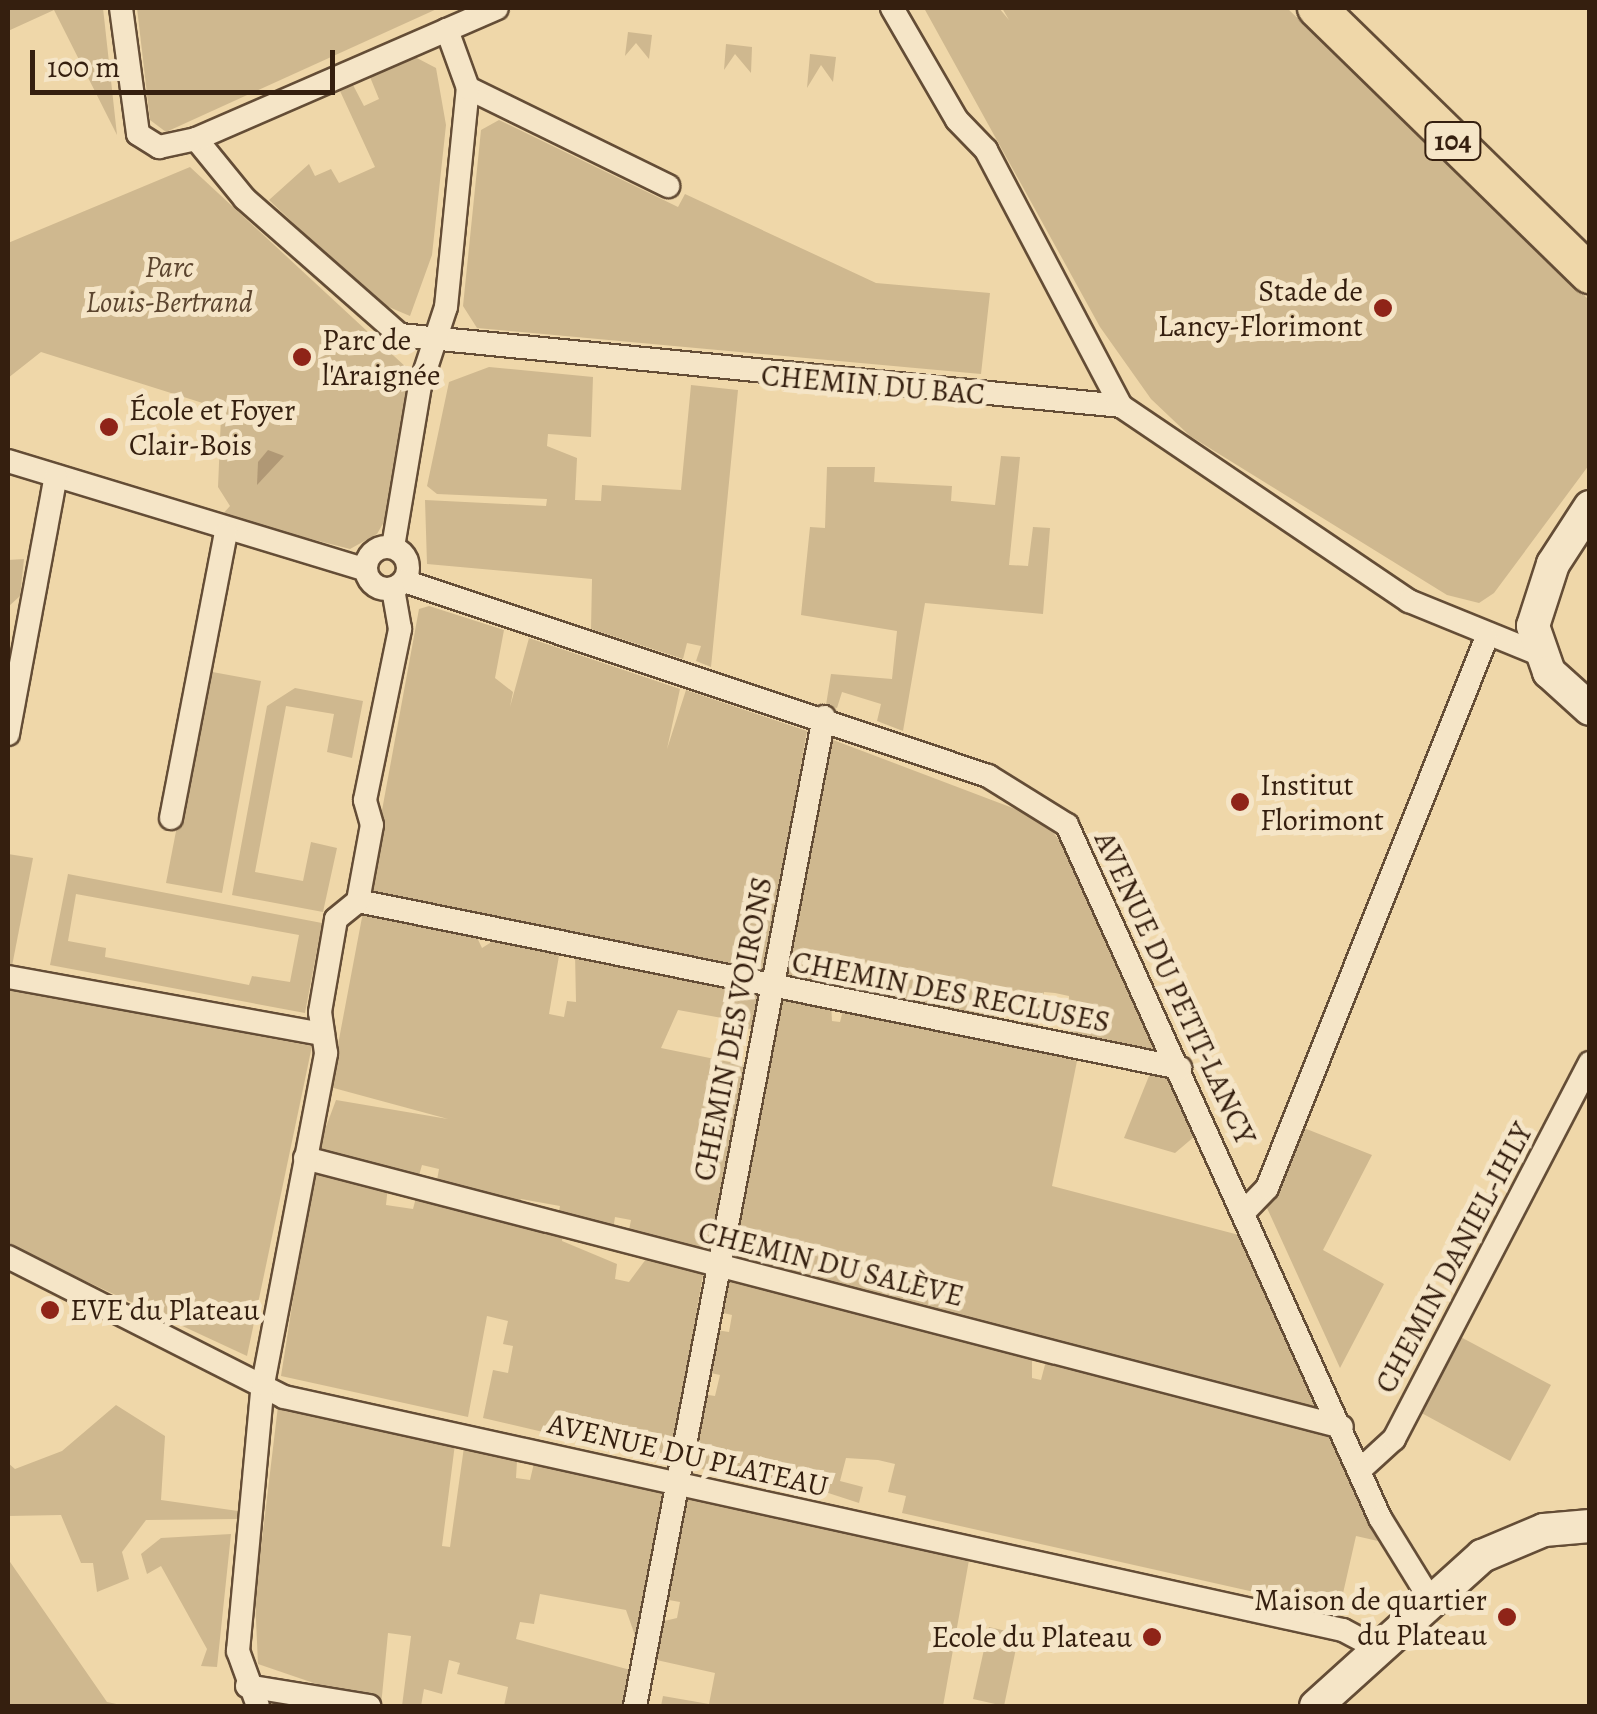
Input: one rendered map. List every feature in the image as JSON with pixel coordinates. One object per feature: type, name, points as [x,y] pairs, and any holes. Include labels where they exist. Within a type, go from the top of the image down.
[{"type":"main road","name":"104","points":[[1317,8],[1590,274]]},
{"type":"main road","name":"104","points":[[1348,8],[1590,244]]},
{"type":"street","points":[[121,8],[132,120],[148,142],[178,147],[496,8]]},
{"type":"street","points":[[892,8],[957,120],[986,150],[1121,406]]},
{"type":"street","points":[[393,547],[420,386],[436,344],[468,88],[447,30]]},
{"type":"street","points":[[468,88],[668,186]]},
{"type":"street","name":"CHEMIN DU BAC","points":[[196,138],[210,165],[369,314],[436,344],[1121,406],[1409,601],[1486,640],[1539,654]]},
{"type":"street","name":"AVENUE DU PETIT-LANCY","points":[[8,461],[198,515],[226,533],[366,570],[375,586],[398,585],[824,718],[1022,790],[1067,825],[1360,1470],[1430,1599]]},
{"type":"street","points":[[8,734],[56,476]]},
{"type":"street","points":[[1590,507],[1538,600],[1539,654],[1590,709]]},
{"type":"street","points":[[171,818],[226,533]]},
{"type":"street","points":[[366,570],[373,551],[393,547]]},
{"type":"street","points":[[369,1706],[253,1696],[238,1650],[263,1384],[305,1158],[336,920],[358,901],[372,825],[365,800],[398,641],[398,585],[408,561],[393,547]]},
{"type":"street","points":[[1244,1212],[1268,1188],[1486,640]]},
{"type":"street","name":"CHEMIN DES VOIRONS","points":[[635,1706],[824,718]]},
{"type":"street","name":"CHEMIN DES RECLUSES","points":[[358,901],[1180,1068]]},
{"type":"street","points":[[8,977],[324,1034]]},
{"type":"street","name":"CHEMIN DANIEL-IHLY","points":[[1360,1470],[1394,1439],[1590,1063]]},
{"type":"street","name":"CHEMIN DU SALÈVE","points":[[305,1158],[1342,1426]]},
{"type":"street","name":"AVENUE DU PLATEAU","points":[[8,1257],[284,1397],[1343,1630],[1378,1648]]},
{"type":"street","points":[[1316,1706],[1430,1599],[1506,1542],[1590,1526]]},
{"type":"green space","points":[[8,8],[103,8],[117,135],[54,10],[8,31]]},
{"type":"green space","points":[[137,8],[439,8],[166,132],[150,120]]},
{"type":"green space","name":"Stade de Lancy-Florimont","points":[[924,8],[999,8],[1009,20],[1002,8],[1287,8],[1589,300],[1589,465],[1494,593],[1479,603],[1447,595],[1190,436],[1151,399],[1100,327]]},
{"type":"green space","points":[[628,32],[652,35],[649,59],[636,43],[625,56]]},
{"type":"green space","points":[[726,44],[752,47],[751,73],[735,54],[724,70]]},
{"type":"green space","points":[[810,54],[836,57],[833,82],[821,65],[807,88]]},
{"type":"green space","points":[[415,57],[436,68],[446,125],[432,255],[410,316],[377,302],[269,200],[309,164],[315,176],[331,169],[339,183],[375,167],[340,91],[353,85],[364,106],[379,99],[370,77]]},
{"type":"green space","points":[[499,120],[678,207],[685,194],[876,283],[990,293],[981,374],[477,328],[463,306],[481,130]]},
{"type":"green space","name":"Parc Louis-Bertrand","points":[[190,167],[408,369],[392,508],[377,534],[350,549],[221,516],[230,506],[218,487],[221,416],[209,405],[41,352],[8,378],[8,243]]},
{"type":"green space","points":[[489,367],[593,377],[591,437],[548,434],[547,446],[577,458],[575,500],[601,501],[602,485],[681,490],[691,385],[738,390],[711,667],[696,661],[701,646],[687,643],[683,659],[591,629],[592,579],[427,564],[425,500],[546,506],[547,499],[437,494],[427,486],[449,382]]},
{"type":"green space","points":[[1001,456],[1020,457],[1009,565],[1028,566],[1033,527],[1050,528],[1043,614],[925,603],[903,731],[877,721],[881,704],[842,692],[837,708],[826,705],[831,674],[892,679],[897,631],[801,615],[810,527],[825,528],[827,467],[875,467],[874,482],[952,486],[951,501],[995,505]]},
{"type":"green space","points":[[24,559],[20,596],[8,607],[8,560]]},
{"type":"green space","points":[[429,606],[504,630],[495,678],[513,692],[510,707],[529,638],[680,689],[667,749],[686,690],[807,731],[765,973],[367,892],[419,609]]},
{"type":"green space","points":[[207,671],[261,681],[222,893],[166,883]]},
{"type":"green space","points":[[295,688],[363,701],[352,758],[327,752],[334,714],[286,706],[255,872],[303,881],[311,842],[337,848],[323,912],[232,895],[267,706]]},
{"type":"green space","points":[[828,738],[1042,819],[1065,847],[1157,1049],[1151,1055],[1070,1039],[1069,996],[1055,993],[1044,992],[1037,1032],[1025,1030],[1026,999],[1000,996],[996,1023],[785,981]]},
{"type":"green space","points":[[8,854],[33,858],[12,966],[8,965]]},
{"type":"green space","points":[[68,874],[322,923],[305,1013],[50,965]],"holes":[[[76,894],[299,935],[290,982],[252,976],[249,985],[105,957],[106,948],[68,941]]]},
{"type":"green space","points":[[363,912],[474,931],[482,948],[501,936],[560,950],[549,1014],[564,1017],[567,1001],[576,1002],[575,953],[762,995],[756,1030],[740,1027],[736,1049],[728,1048],[733,1020],[678,1010],[661,1048],[744,1065],[713,1253],[628,1235],[631,1220],[615,1217],[613,1230],[558,1216],[560,1206],[521,1199],[519,1207],[436,1186],[439,1169],[422,1165],[418,1179],[318,1148],[336,1100],[448,1119],[330,1087]]},
{"type":"green space","points":[[8,989],[312,1046],[247,1356],[8,1245]]},
{"type":"green space","points":[[778,998],[831,1003],[832,1021],[840,1022],[844,1006],[1077,1061],[1052,1186],[1239,1235],[1320,1415],[731,1263]]},
{"type":"green space","points":[[1151,1071],[1170,1077],[1195,1136],[1175,1153],[1124,1138]]},
{"type":"green space","points":[[1299,1126],[1372,1155],[1323,1250],[1384,1284],[1340,1368],[1267,1208]]},
{"type":"green space","points":[[313,1172],[388,1186],[386,1205],[413,1209],[417,1194],[563,1231],[562,1241],[617,1264],[615,1279],[629,1282],[649,1255],[704,1269],[671,1462],[483,1418],[493,1370],[508,1373],[513,1346],[503,1344],[508,1321],[487,1316],[468,1417],[281,1376]]},
{"type":"green space","points":[[730,1276],[1032,1353],[1032,1378],[1041,1380],[1047,1357],[1328,1430],[1378,1541],[1356,1536],[1339,1611],[902,1513],[906,1496],[888,1492],[895,1464],[878,1460],[846,1458],[840,1481],[863,1487],[859,1503],[773,1475],[770,1484],[693,1467],[702,1394],[715,1396],[720,1375],[706,1372],[716,1330],[729,1332],[732,1315],[719,1312]]},
{"type":"green space","points":[[1455,1334],[1551,1385],[1510,1461],[1416,1410]]},
{"type":"green space","points":[[116,1405],[165,1436],[161,1500],[238,1511],[237,1519],[146,1520],[122,1552],[129,1579],[97,1592],[93,1563],[81,1563],[61,1515],[8,1516],[8,1463],[15,1469],[62,1451]]},
{"type":"green space","points":[[278,1406],[455,1444],[442,1546],[450,1547],[464,1447],[517,1461],[516,1478],[530,1480],[534,1463],[663,1492],[638,1644],[626,1610],[540,1594],[534,1624],[520,1622],[516,1639],[634,1671],[626,1706],[504,1706],[508,1687],[457,1674],[460,1663],[449,1660],[442,1694],[424,1689],[421,1706],[402,1706],[411,1636],[388,1633],[381,1706],[258,1664],[255,1598]]},
{"type":"green space","points":[[682,1497],[969,1560],[943,1706],[661,1706],[663,1696],[709,1704],[715,1673],[652,1659],[660,1622],[677,1618],[680,1602],[663,1599]]},
{"type":"green space","points":[[231,1534],[217,1667],[201,1666],[207,1649],[161,1566],[147,1574],[141,1554],[161,1538]]},
{"type":"green space","points":[[8,1559],[107,1702],[126,1706],[8,1706]]},
{"type":"green space","points":[[989,1627],[1019,1634],[1004,1706],[973,1699]]},
{"type":"shaded area","points":[[268,450],[284,456],[257,485],[258,462]]},
{"type":"place","name":"Stade de Lancy-Florimont","points":[[1383,308]]},
{"type":"place","name":"Parc de l'Araignée","points":[[302,357]]},
{"type":"place","name":"École et Foyer Clair-Bois","points":[[109,427]]},
{"type":"place","name":"Institut Florimont","points":[[1240,802]]},
{"type":"place","name":"EVE du Plateau","points":[[50,1310]]},
{"type":"place","name":"Maison de quartier du Plateau","points":[[1507,1617]]},
{"type":"place","name":"Ecole du Plateau","points":[[1152,1637]]}]
